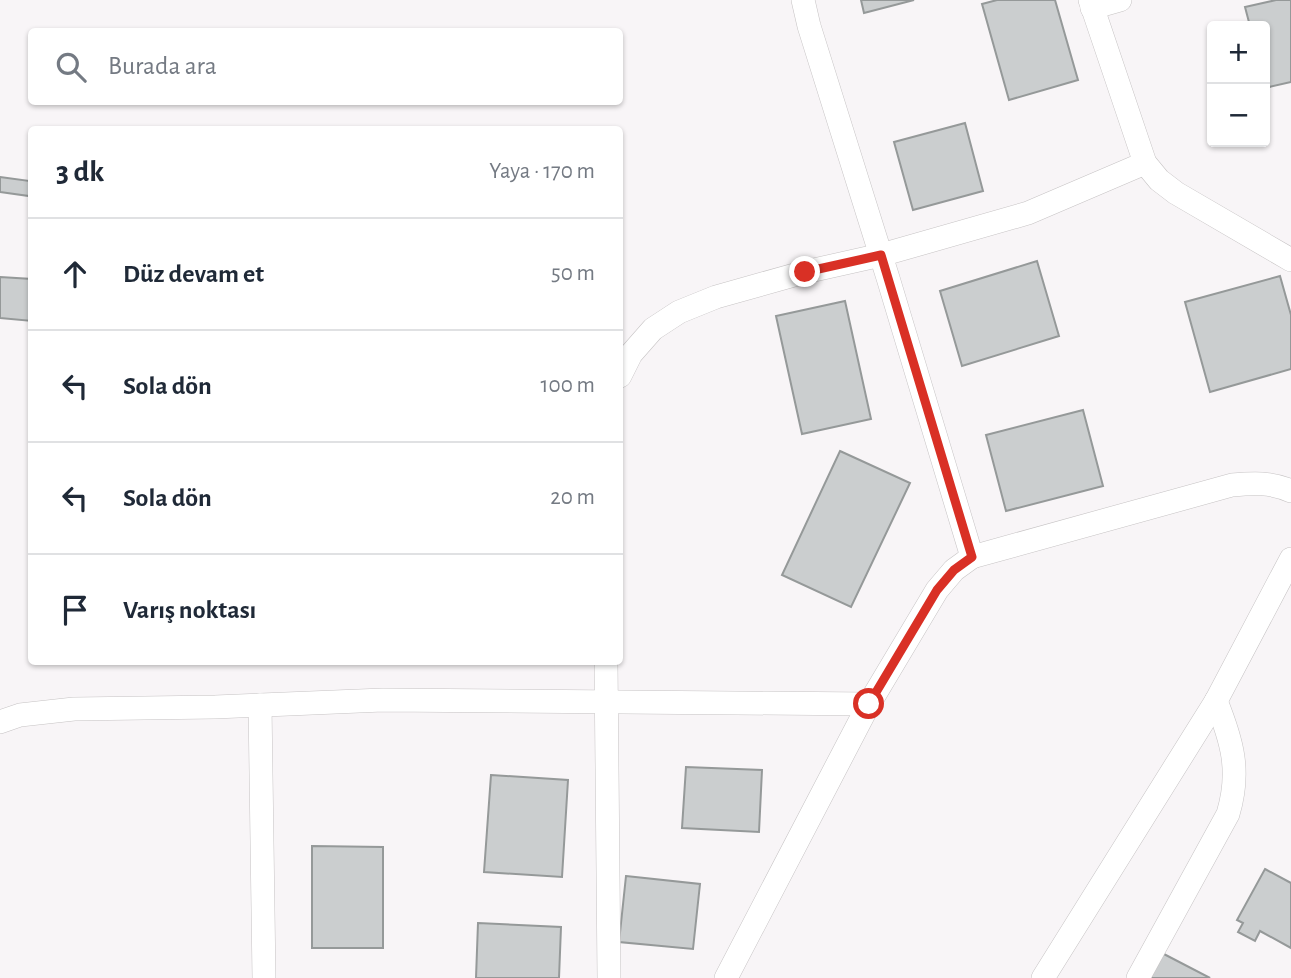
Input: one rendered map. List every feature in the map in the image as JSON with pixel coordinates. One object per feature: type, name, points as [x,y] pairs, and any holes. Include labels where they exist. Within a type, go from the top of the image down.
[{"type":"street","points":[[803,0],[972,557]]},
{"type":"street","points":[[1120,0],[1091,4],[1145,163],[1158,180],[1175,193],[1291,260]]},
{"type":"street","points":[[623,370],[631,354],[653,329],[679,312],[716,297],[805,272],[881,255],[1028,213],[1145,163]]},
{"type":"street","points":[[726,978],[869,704],[937,590],[954,570],[972,557],[1232,485],[1257,482],[1291,491]]},
{"type":"street","points":[[1043,978],[1216,701],[1291,559]]},
{"type":"street","points":[[606,665],[609,978]]},
{"type":"street","points":[[0,722],[20,715],[74,709],[383,700],[869,704]]},
{"type":"street","points":[[1138,978],[1228,814],[1232,800],[1234,757],[1227,728],[1216,701]]},
{"type":"street","points":[[260,705],[264,978]]},
{"type":"building","points":[[861,0],[914,0],[864,13]]},
{"type":"building","points":[[997,0],[1055,0],[1078,80],[1009,100],[982,4]]},
{"type":"building","points":[[1276,0],[1291,0],[1291,82],[1270,87],[1270,21],[1249,21],[1245,7]]},
{"type":"building","points":[[965,123],[983,191],[913,210],[894,142]]},
{"type":"building","points":[[0,177],[28,181],[28,196],[0,192]]},
{"type":"building","points":[[1037,261],[1059,336],[962,366],[940,291]]},
{"type":"building","points":[[1280,276],[1291,315],[1291,369],[1210,392],[1185,302]]},
{"type":"building","points":[[0,277],[28,279],[28,321],[0,318]]},
{"type":"building","points":[[845,301],[871,419],[802,434],[776,316]]},
{"type":"building","points":[[1083,410],[1103,486],[1006,511],[986,435]]},
{"type":"building","points":[[840,451],[910,483],[851,607],[782,575]]},
{"type":"building","points":[[686,767],[762,770],[759,832],[682,828]]},
{"type":"building","points":[[491,775],[568,780],[562,877],[484,872]]},
{"type":"building","points":[[312,846],[383,847],[383,948],[312,948]]},
{"type":"building","points":[[1265,869],[1291,883],[1291,948],[1260,931],[1255,941],[1238,932],[1243,923],[1237,920]]},
{"type":"building","points":[[626,876],[700,884],[693,949],[619,942]]},
{"type":"building","points":[[478,923],[561,927],[559,978],[476,978]]},
{"type":"building","points":[[1160,952],[1210,978],[1146,978]]},
{"type":"route","points":[[805,272],[881,255],[972,557],[954,570],[937,590],[869,704]]}]
